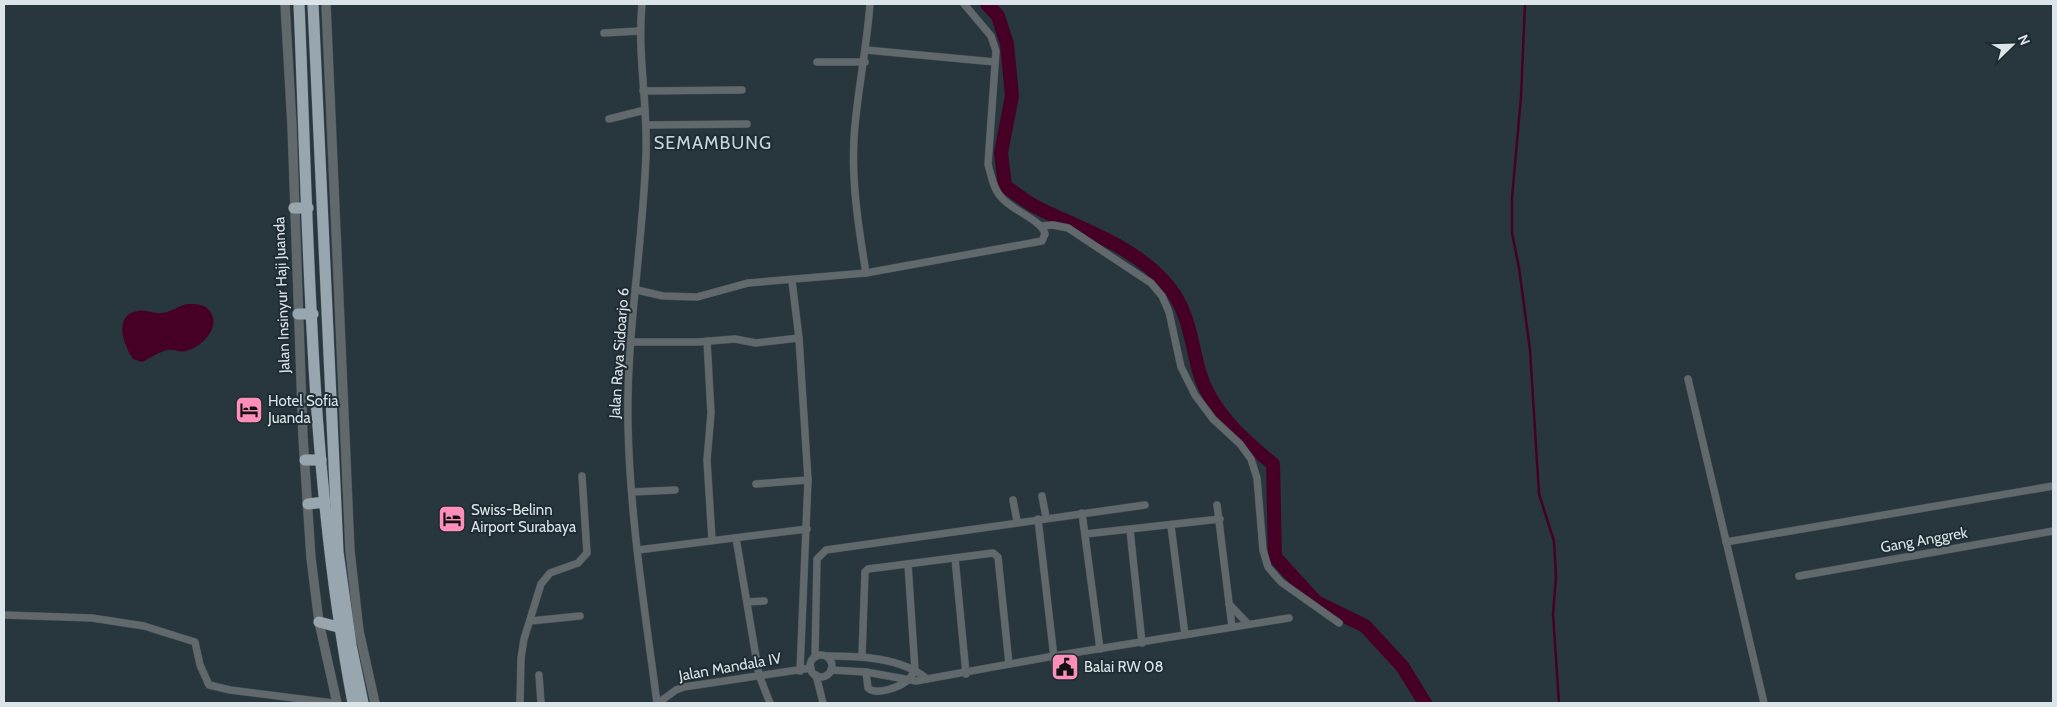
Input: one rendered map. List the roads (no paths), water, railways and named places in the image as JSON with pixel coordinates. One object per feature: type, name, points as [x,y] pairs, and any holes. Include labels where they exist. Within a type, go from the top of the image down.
[{"type":"highway","name":"Jalan Insinyur Haji Juanda","points":[[299,4],[321,460],[338,627],[353,703]]},
{"type":"highway","points":[[314,4],[344,551],[351,645],[363,703]]},
{"type":"highway","points":[[294,208],[308,208]]},
{"type":"highway","points":[[298,314],[313,314]]},
{"type":"highway","points":[[305,460],[321,460]]},
{"type":"highway","points":[[308,504],[325,502]]},
{"type":"highway","points":[[319,622],[338,627]]},
{"type":"street","name":"Jalan Insinyur Haji Juanda","points":[[285,4],[308,504],[319,622],[337,703]]},
{"type":"street","points":[[326,4],[344,551],[375,703]]},
{"type":"street","name":"Jalan Raya Sidoarjo 6","points":[[642,4],[639,31],[646,125],[646,155],[636,290],[630,342],[628,426],[638,550],[657,703]]},
{"type":"street","points":[[865,268],[854,160],[855,126],[865,62],[870,4]]},
{"type":"street","points":[[964,4],[991,36],[996,51],[988,164],[992,181],[999,196],[1007,204],[1042,226],[1053,225],[1068,228],[1151,283],[1162,296],[1169,312],[1181,367],[1195,395],[1213,419],[1240,444],[1250,459],[1257,478],[1263,550],[1268,567],[1281,582],[1339,623]]},
{"type":"street","points":[[604,33],[639,31]]},
{"type":"street","points":[[866,50],[995,62]]},
{"type":"street","points":[[817,62],[865,62]]},
{"type":"street","points":[[643,91],[742,90]]},
{"type":"street","points":[[608,119],[645,110]]},
{"type":"street","points":[[646,125],[747,124]]},
{"type":"street","points":[[636,290],[663,296],[697,297],[748,283],[792,281],[1038,242],[1044,236],[1042,226]]},
{"type":"street","points":[[792,281],[799,338],[808,480],[800,671]]},
{"type":"street","points":[[630,342],[735,339],[756,343],[799,338]]},
{"type":"street","points":[[707,341],[711,413],[707,460],[712,540]]},
{"type":"street","points":[[1688,380],[1764,703]]},
{"type":"street","points":[[520,703],[521,658],[530,621],[544,578],[550,573],[578,563],[586,556],[582,476]]},
{"type":"street","points":[[756,484],[808,480]]},
{"type":"street","points":[[1726,542],[2053,486]]},
{"type":"street","points":[[632,492],[675,490]]},
{"type":"street","points":[[1042,496],[1042,518],[1056,674]]},
{"type":"street","points":[[1013,500],[1017,522]]},
{"type":"street","points":[[822,703],[816,675],[811,668],[815,657],[818,559],[822,552],[1042,518],[1145,505]]},
{"type":"street","points":[[1217,505],[1232,627]]},
{"type":"street","points":[[1082,513],[1100,649]]},
{"type":"street","points":[[1085,534],[1171,526],[1220,519]]},
{"type":"street","points":[[1171,526],[1185,635]]},
{"type":"street","points":[[638,550],[807,529]]},
{"type":"street","points":[[1130,530],[1142,643]]},
{"type":"street","name":"Gang Anggrek","points":[[1799,576],[2053,531]]},
{"type":"street","points":[[736,538],[759,674],[770,703]]},
{"type":"street","points":[[862,656],[866,572],[872,567],[993,552],[998,555],[1009,664]]},
{"type":"street","points":[[954,558],[966,674]]},
{"type":"street","points":[[866,672],[868,688],[871,691],[896,687],[909,679],[915,670],[908,564]]},
{"type":"street","points":[[747,602],[764,601]]},
{"type":"street","points":[[1229,604],[1248,624]]},
{"type":"street","points":[[4,615],[92,618],[144,626],[190,639],[209,685],[230,690],[333,703]]},
{"type":"street","points":[[530,621],[580,616]]},
{"type":"street","points":[[816,675],[825,676],[832,670],[866,672],[916,681],[927,680],[1054,656],[1289,618]]},
{"type":"street","points":[[826,656],[832,662],[832,670]]},
{"type":"street","points":[[815,657],[862,656],[915,670],[927,680]]},
{"type":"street","name":"Jalan Mandala IV","points":[[657,703],[676,690],[759,674],[800,671],[811,668]]},
{"type":"street","points":[[539,674],[541,703]]},
{"type":"waterway","points":[[987,4],[998,16],[1007,44],[1012,96],[1001,153],[1005,186],[1036,207],[1123,249],[1139,259],[1168,286],[1185,316],[1199,371],[1211,398],[1228,423],[1273,464],[1275,557],[1316,602],[1365,626],[1402,666],[1425,703]]},
{"type":"waterway","points":[[1525,4],[1521,97],[1512,198],[1512,233],[1519,268],[1530,350],[1539,494],[1554,541],[1556,577],[1553,614],[1559,703]]},
{"type":"place","name":"Hotel Sofia Juanda","points":[[249,410]]},
{"type":"place","name":"Swiss-Belinn Airport Surabaya","points":[[452,519]]},
{"type":"place","name":"Balai RW 08","points":[[1065,667]]},
{"type":"district","name":"SEMAMBUNG","points":[[713,143]]}]
